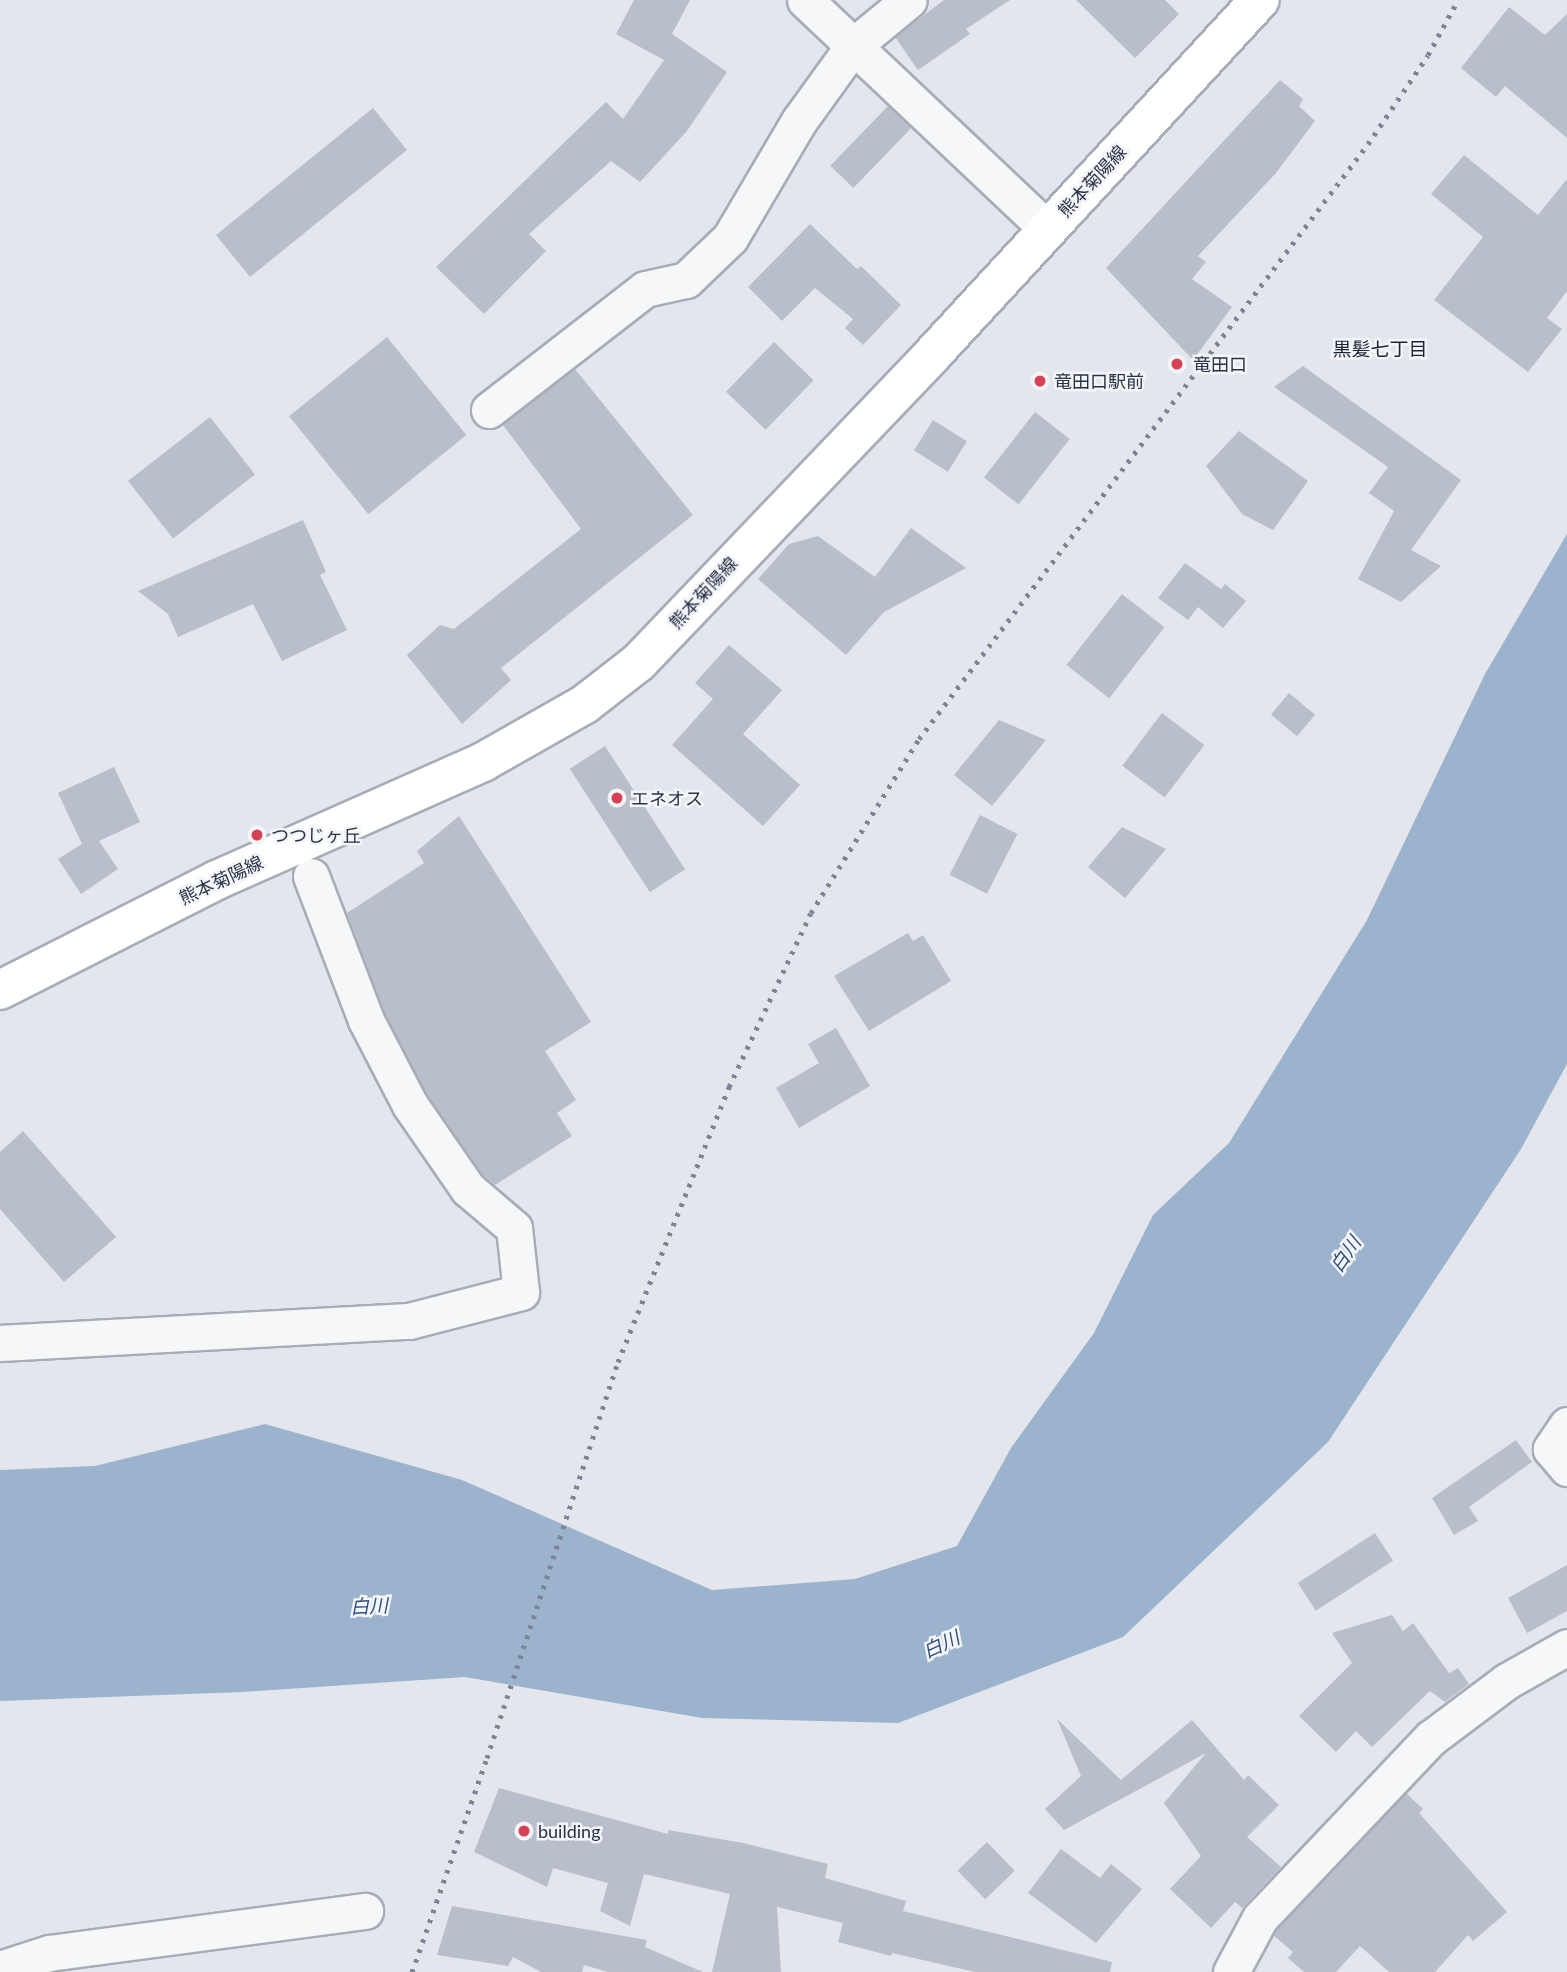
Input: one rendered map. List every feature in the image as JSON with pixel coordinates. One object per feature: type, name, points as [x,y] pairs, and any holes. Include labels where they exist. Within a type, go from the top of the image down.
[{"type":"main road","name":"熊本菊陽線","points":[[3,981],[218,880],[483,762],[585,704],[639,662],[1260,0]]},
{"type":"street","points":[[805,0],[1047,229]]},
{"type":"street","points":[[489,410],[645,289],[686,280],[730,237],[799,121],[853,46],[909,0]]},
{"type":"street","points":[[0,1343],[409,1321],[521,1292],[514,1228],[468,1189],[410,1105],[366,1020],[311,876]]},
{"type":"street","points":[[1567,1425],[1551,1449],[1567,1468]]},
{"type":"street","points":[[1231,1972],[1260,1918],[1432,1738],[1507,1681],[1567,1647]]},
{"type":"street","points":[[0,1969],[49,1953],[365,1911]]},
{"type":"water","name":"白川","points":[[1567,534],[1567,1064],[1521,1149],[1328,1442],[1123,1637],[898,1723],[702,1718],[465,1677],[242,1692],[0,1701],[0,1470],[95,1466],[265,1424],[462,1480],[712,1590],[855,1579],[957,1546],[1011,1448],[1094,1333],[1153,1215],[1229,1143],[1367,920],[1485,674]]},
{"type":"building","points":[[634,0],[690,0],[672,34],[727,72],[687,131],[640,182],[611,161],[529,234],[546,251],[484,314],[436,267],[606,102],[623,119],[664,60],[616,34]]},
{"type":"building","points":[[944,0],[1010,0],[966,29],[970,34],[918,70],[895,37]]},
{"type":"building","points":[[1076,0],[1165,0],[1179,14],[1135,58]]},
{"type":"building","points":[[1509,7],[1545,35],[1567,14],[1567,138],[1505,86],[1496,97],[1461,68]]},
{"type":"building","points":[[1280,80],[1303,99],[1299,106],[1315,121],[1276,173],[1198,256],[1206,262],[1192,279],[1232,307],[1193,360],[1106,268]]},
{"type":"building","points":[[888,106],[911,128],[853,188],[830,166]]},
{"type":"building","points":[[373,108],[407,150],[250,277],[216,235]]},
{"type":"building","points":[[1464,155],[1538,215],[1567,179],[1567,291],[1547,318],[1562,329],[1528,372],[1434,300],[1483,237],[1431,194]]},
{"type":"building","points":[[810,224],[857,269],[861,266],[901,305],[863,345],[845,328],[853,319],[815,288],[782,321],[748,287]]},
{"type":"building","points":[[387,337],[466,435],[368,514],[289,416]]},
{"type":"building","points":[[774,342],[814,380],[766,430],[726,392]]},
{"type":"building","points":[[1303,366],[1461,480],[1411,550],[1441,566],[1401,602],[1358,579],[1394,511],[1369,493],[1388,467],[1274,387]]},
{"type":"building","points":[[575,369],[693,515],[501,668],[511,680],[462,724],[407,655],[440,625],[454,629],[581,529],[503,425]]},
{"type":"building","points":[[1035,412],[1070,439],[1019,504],[984,477]]},
{"type":"building","points":[[210,417],[255,475],[173,539],[128,481]]},
{"type":"building","points":[[933,420],[967,441],[948,472],[914,451]]},
{"type":"building","points":[[1239,431],[1308,481],[1273,530],[1242,514],[1206,466]]},
{"type":"building","points":[[303,520],[326,572],[320,575],[347,630],[282,661],[253,604],[178,637],[168,614],[138,591]]},
{"type":"building","points":[[911,528],[966,568],[884,612],[846,655],[758,579],[789,544],[818,536],[875,577]]},
{"type":"building","points":[[1185,563],[1221,589],[1225,584],[1246,601],[1223,628],[1198,607],[1188,620],[1158,598]]},
{"type":"building","points":[[1122,594],[1165,627],[1109,698],[1067,665]]},
{"type":"building","points":[[729,645],[782,690],[743,734],[800,785],[763,826],[672,745],[713,699],[695,683]]},
{"type":"building","points":[[1289,693],[1315,715],[1297,736],[1271,714]]},
{"type":"building","points":[[1162,713],[1204,745],[1165,798],[1122,766]]},
{"type":"building","points":[[999,720],[1046,740],[992,806],[954,775]]},
{"type":"building","points":[[605,746],[685,869],[650,892],[570,769]]},
{"type":"building","points":[[114,767],[140,822],[99,841],[118,869],[81,894],[58,859],[82,844],[58,793]]},
{"type":"building","points":[[980,815],[1017,834],[987,894],[950,875]]},
{"type":"building","points":[[459,816],[591,1022],[545,1051],[576,1100],[557,1113],[572,1136],[495,1185],[483,1175],[427,1095],[384,1012],[347,913],[424,863],[417,851]]},
{"type":"building","points":[[1122,827],[1166,849],[1125,898],[1088,867]]},
{"type":"building","points":[[908,933],[913,941],[923,935],[951,981],[869,1031],[834,976]]},
{"type":"building","points":[[836,1028],[870,1086],[799,1128],[776,1088],[819,1063],[808,1044]]},
{"type":"building","points":[[23,1131],[116,1237],[64,1282],[0,1209],[0,1152]]},
{"type":"building","points":[[1516,1440],[1532,1462],[1469,1507],[1478,1521],[1454,1535],[1432,1498]]},
{"type":"building","points":[[1375,1533],[1393,1561],[1316,1611],[1298,1583]]},
{"type":"building","points":[[1567,1565],[1567,1611],[1527,1633],[1508,1598]]},
{"type":"building","points":[[1392,1615],[1403,1631],[1413,1623],[1449,1673],[1458,1668],[1469,1684],[1445,1702],[1430,1691],[1372,1747],[1356,1731],[1336,1752],[1299,1716],[1352,1663],[1332,1633]]},
{"type":"building","points":[[1057,1719],[1121,1780],[1192,1720],[1244,1780],[1248,1775],[1279,1805],[1247,1837],[1281,1867],[1242,1908],[1235,1902],[1211,1928],[1170,1889],[1201,1856],[1164,1803],[1206,1753],[1064,1830],[1045,1809],[1081,1776]]},
{"type":"building","points":[[499,1788],[668,1834],[668,1830],[743,1843],[828,1864],[825,1878],[906,1901],[903,1911],[1112,1962],[1110,1972],[975,1972],[892,1953],[891,1956],[838,1942],[843,1923],[777,1907],[781,1972],[712,1972],[730,1894],[644,1874],[630,1926],[600,1911],[608,1883],[553,1868],[547,1887],[474,1852]]},
{"type":"building","points":[[1406,1793],[1423,1809],[1419,1813],[1507,1912],[1473,1941],[1468,1935],[1435,1972],[1389,1972],[1360,1946],[1336,1972],[1304,1972],[1288,1958],[1293,1952],[1273,1935]]},
{"type":"building","points":[[987,1842],[1015,1871],[985,1899],[958,1870]]},
{"type":"building","points":[[1061,1849],[1100,1878],[1111,1864],[1142,1889],[1096,1943],[1028,1893]]},
{"type":"building","points":[[452,1906],[647,1940],[645,1947],[703,1972],[608,1972],[584,1965],[582,1972],[541,1972],[513,1957],[508,1966],[437,1955]]},
{"type":"railway","points":[[412,1972],[487,1758],[618,1362],[729,1087],[811,913],[919,739],[1368,144],[1428,55],[1458,0]]},
{"type":"place","name":"竜田口","points":[[1177,364]]},
{"type":"place","name":"竜田口駅前","points":[[1040,381]]},
{"type":"place","name":"エネオス","points":[[617,798]]},
{"type":"place","name":"つつじヶ丘","points":[[257,835]]},
{"type":"place","name":"building","points":[[524,1831]]},
{"type":"district","name":"黒髪七丁目","points":[[1380,349]]}]
